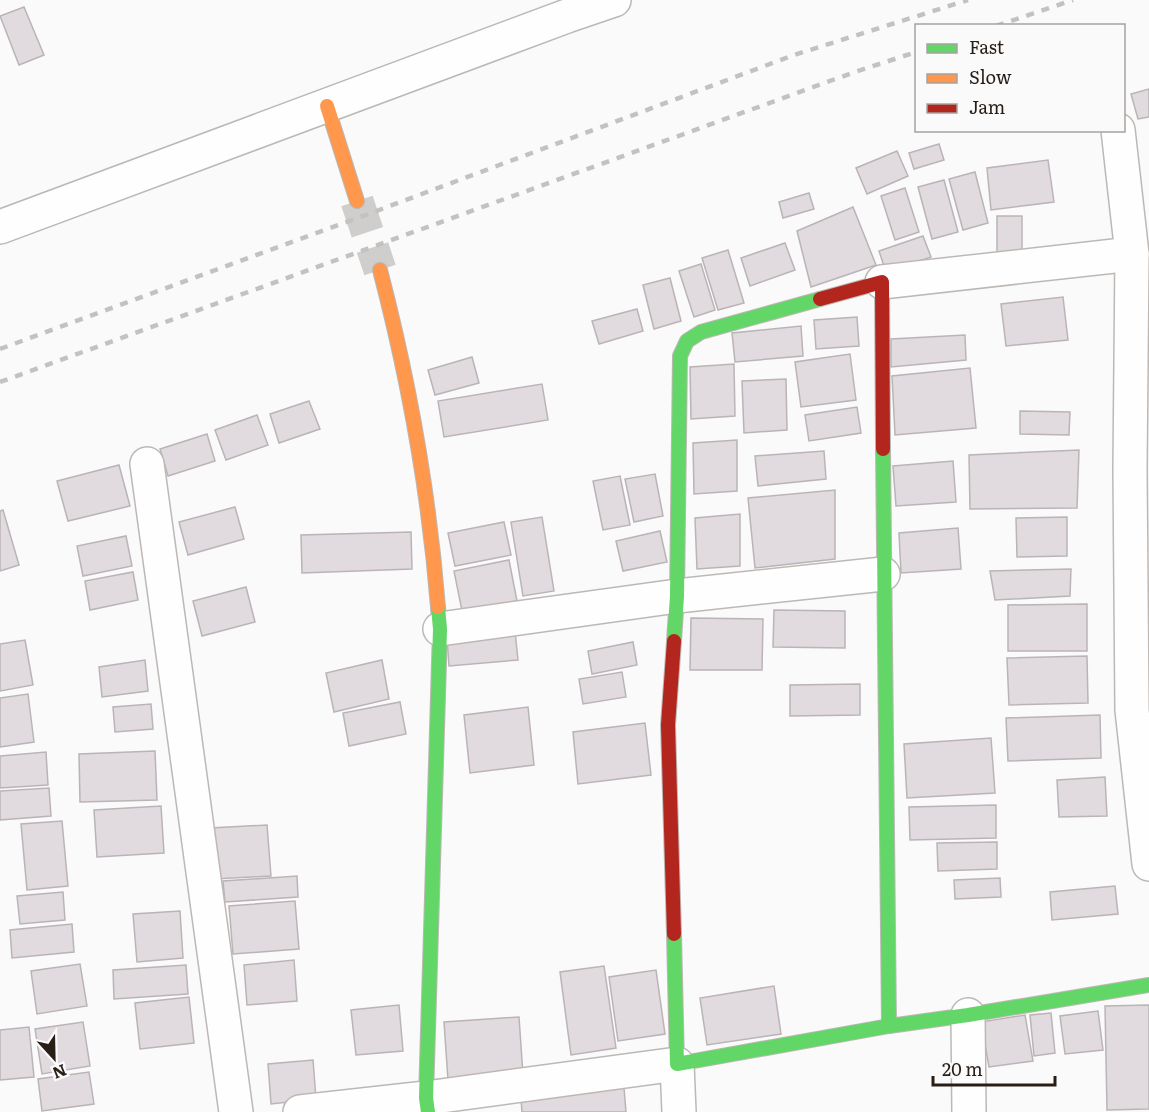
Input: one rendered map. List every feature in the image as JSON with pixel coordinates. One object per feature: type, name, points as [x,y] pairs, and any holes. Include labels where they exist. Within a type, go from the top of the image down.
[{"type":"street","points":[[0,227],[327,106],[563,8],[614,0]]},
{"type":"street","points":[[327,106],[357,201]]},
{"type":"street","points":[[1118,132],[1132,254],[1139,469],[1132,710],[1149,864]]},
{"type":"street","points":[[679,1112],[668,725],[678,596],[680,356],[687,341],[701,332],[882,282],[1132,254]]},
{"type":"street","points":[[380,270],[395,323],[413,410],[436,575],[440,629],[427,1105]]},
{"type":"street","points":[[882,282],[883,574],[890,1026]]},
{"type":"street","points":[[147,464],[236,1112]]},
{"type":"street","points":[[440,629],[678,596],[883,574]]},
{"type":"street","points":[[300,1112],[427,1105],[890,1026],[1149,985]]},
{"type":"street","points":[[968,1015],[969,1112]]},
{"type":"building","points":[[24,7],[44,55],[19,65],[0,16]]},
{"type":"building","points":[[1149,89],[1149,117],[1138,119],[1131,94]]},
{"type":"building","points":[[939,144],[944,160],[914,169],[909,153]]},
{"type":"building","points":[[897,151],[908,176],[867,194],[856,168]]},
{"type":"building","points":[[1048,160],[1054,202],[991,210],[987,168]]},
{"type":"building","points":[[975,172],[988,223],[963,230],[949,179]]},
{"type":"building","points":[[944,180],[958,232],[932,239],[918,187]]},
{"type":"building","points":[[905,188],[919,232],[895,240],[881,196]]},
{"type":"building","points":[[809,193],[814,209],[783,218],[779,202]]},
{"type":"building","points":[[853,207],[876,265],[811,287],[797,231]]},
{"type":"building","points":[[997,216],[1022,216],[1022,261],[997,261]]},
{"type":"building","points":[[923,236],[931,257],[886,272],[879,251]]},
{"type":"building","points":[[785,243],[795,270],[750,286],[741,258]]},
{"type":"building","points":[[728,250],[744,303],[718,310],[702,258]]},
{"type":"building","points":[[701,264],[715,310],[694,317],[679,271]]},
{"type":"building","points":[[670,278],[681,321],[654,329],[643,285]]},
{"type":"building","points":[[1063,297],[1068,340],[1006,346],[1001,304]]},
{"type":"building","points":[[637,309],[643,331],[599,344],[592,321]]},
{"type":"building","points":[[857,317],[859,346],[816,349],[814,320]]},
{"type":"building","points":[[801,326],[803,356],[735,362],[732,333]]},
{"type":"building","points":[[965,335],[966,360],[891,367],[891,339]]},
{"type":"building","points":[[850,354],[856,400],[801,407],[795,362]]},
{"type":"building","points":[[472,357],[479,383],[435,395],[428,370]]},
{"type":"building","points":[[734,364],[735,416],[691,419],[690,367]]},
{"type":"building","points":[[970,368],[976,428],[895,435],[892,376]]},
{"type":"building","points":[[786,379],[787,430],[744,433],[742,381]]},
{"type":"building","points":[[542,384],[548,420],[444,437],[438,401]]},
{"type":"building","points":[[309,401],[320,429],[279,443],[270,414]]},
{"type":"building","points":[[857,407],[861,433],[809,441],[805,415]]},
{"type":"building","points":[[1020,411],[1070,412],[1069,435],[1020,434]]},
{"type":"building","points":[[257,415],[268,445],[226,460],[215,430]]},
{"type":"building","points":[[207,434],[215,461],[168,476],[160,449]]},
{"type":"building","points":[[737,440],[737,491],[694,494],[693,443]]},
{"type":"building","points":[[1079,450],[1077,508],[970,509],[969,455]]},
{"type":"building","points":[[824,451],[826,479],[758,486],[755,456]]},
{"type":"building","points":[[953,461],[956,502],[896,506],[893,466]]},
{"type":"building","points":[[119,465],[130,506],[68,521],[57,481]]},
{"type":"building","points":[[655,474],[663,516],[634,522],[625,479]]},
{"type":"building","points":[[620,476],[630,525],[603,530],[593,481]]},
{"type":"building","points":[[835,490],[835,559],[755,568],[748,498]]},
{"type":"building","points":[[235,507],[244,539],[188,555],[179,522]]},
{"type":"building","points":[[3,510],[19,565],[0,571],[0,511]]},
{"type":"building","points":[[740,514],[740,566],[697,569],[695,518]]},
{"type":"building","points":[[542,517],[554,591],[523,596],[511,522]]},
{"type":"building","points":[[1067,517],[1067,556],[1017,557],[1016,518]]},
{"type":"building","points":[[504,522],[511,555],[455,566],[448,533]]},
{"type":"building","points":[[958,528],[961,569],[901,573],[899,533]]},
{"type":"building","points":[[660,531],[667,562],[623,571],[616,541]]},
{"type":"building","points":[[411,532],[412,569],[302,573],[301,535]]},
{"type":"building","points":[[126,536],[132,566],[83,576],[77,546]]},
{"type":"building","points":[[509,560],[517,601],[462,611],[454,571]]},
{"type":"building","points":[[1071,569],[1070,596],[995,600],[990,571]]},
{"type":"building","points":[[133,572],[138,600],[90,610],[85,581]]},
{"type":"building","points":[[246,587],[255,622],[202,636],[193,601]]},
{"type":"building","points":[[1087,604],[1087,651],[1008,651],[1008,605]]},
{"type":"building","points":[[774,610],[845,611],[845,648],[773,647]]},
{"type":"building","points":[[691,618],[763,619],[762,670],[690,670]]},
{"type":"building","points":[[515,631],[518,660],[449,666],[447,638]]},
{"type":"building","points":[[25,640],[33,685],[0,691],[0,644]]},
{"type":"building","points":[[633,642],[637,665],[592,674],[588,651]]},
{"type":"building","points":[[1087,656],[1088,703],[1009,705],[1007,658]]},
{"type":"building","points":[[145,660],[148,691],[102,697],[99,667]]},
{"type":"building","points":[[382,660],[389,699],[334,712],[326,673]]},
{"type":"building","points":[[622,672],[626,697],[583,704],[579,679]]},
{"type":"building","points":[[860,684],[860,715],[790,716],[790,685]]},
{"type":"building","points":[[28,694],[34,742],[0,747],[0,698]]},
{"type":"building","points":[[400,702],[406,734],[349,746],[343,713]]},
{"type":"building","points":[[151,704],[153,729],[115,732],[113,707]]},
{"type":"building","points":[[528,707],[534,765],[470,773],[464,715]]},
{"type":"building","points":[[1100,715],[1101,758],[1008,761],[1006,718]]},
{"type":"building","points":[[645,723],[651,775],[578,784],[573,732]]},
{"type":"building","points":[[991,738],[995,793],[907,798],[904,744]]},
{"type":"building","points":[[155,751],[157,800],[80,802],[79,754]]},
{"type":"building","points":[[46,752],[48,785],[0,788],[0,756]]},
{"type":"building","points":[[1105,777],[1107,816],[1059,817],[1057,780]]},
{"type":"building","points":[[49,788],[51,816],[0,820],[0,791]]},
{"type":"building","points":[[996,805],[996,838],[910,840],[909,807]]},
{"type":"building","points":[[161,806],[164,853],[97,857],[94,810]]},
{"type":"building","points":[[62,821],[68,886],[27,890],[21,824]]},
{"type":"building","points":[[267,825],[271,876],[214,879],[210,828]]},
{"type":"building","points":[[997,842],[997,869],[938,871],[937,843]]},
{"type":"building","points":[[297,876],[298,897],[225,902],[223,881]]},
{"type":"building","points":[[1000,878],[1001,897],[955,899],[954,880]]},
{"type":"building","points":[[1115,886],[1118,914],[1052,920],[1050,892]]},
{"type":"building","points":[[63,892],[65,920],[20,924],[17,896]]},
{"type":"building","points":[[295,901],[299,949],[233,954],[229,906]]},
{"type":"building","points":[[180,911],[183,958],[137,962],[133,914]]},
{"type":"building","points":[[72,924],[74,952],[12,958],[10,930]]},
{"type":"building","points":[[294,960],[297,1001],[247,1005],[244,965]]},
{"type":"building","points":[[80,964],[87,1006],[37,1014],[31,971]]},
{"type":"building","points":[[186,965],[188,994],[114,999],[113,970]]},
{"type":"building","points":[[604,966],[616,1048],[571,1055],[560,972]]},
{"type":"building","points":[[656,970],[665,1034],[618,1041],[609,977]]},
{"type":"building","points":[[774,986],[781,1034],[707,1045],[700,998]]},
{"type":"building","points":[[189,997],[194,1043],[140,1049],[135,1003]]},
{"type":"building","points":[[399,1005],[403,1051],[356,1055],[351,1010]]},
{"type":"building","points":[[1149,1005],[1149,1109],[1107,1110],[1105,1006]]},
{"type":"building","points":[[1098,1011],[1103,1050],[1065,1054],[1060,1016]]},
{"type":"building","points":[[1051,1013],[1055,1053],[1034,1056],[1030,1015]]},
{"type":"building","points":[[1025,1015],[1033,1061],[989,1067],[981,1022]]},
{"type":"building","points":[[519,1017],[523,1075],[448,1080],[444,1022]]},
{"type":"building","points":[[83,1022],[90,1066],[42,1074],[35,1029]]},
{"type":"building","points":[[29,1027],[34,1077],[0,1080],[0,1030]]},
{"type":"building","points":[[313,1060],[316,1099],[271,1104],[268,1064]]},
{"type":"building","points":[[89,1072],[94,1104],[42,1111],[38,1079]]},
{"type":"building","points":[[624,1088],[626,1112],[522,1112],[521,1099]]},
{"type":"tunnel","points":[[357,201],[380,270]]},
{"type":"railway","points":[[0,349],[794,55],[968,0]]},
{"type":"railway","points":[[1002,24],[1073,0]]},
{"type":"railway","points":[[0,382],[852,73],[915,52]]},
{"type":"traffic: fast","points":[[674,641],[677,596],[680,356],[687,341],[701,332],[820,299]]},
{"type":"traffic: fast","points":[[883,449],[889,1026]]},
{"type":"traffic: fast","points":[[428,1112],[426,1098],[440,629],[438,607]]},
{"type":"traffic: fast","points":[[674,934],[677,1064],[889,1026],[1149,985]]},
{"type":"traffic: slow","points":[[327,106],[357,201]]},
{"type":"traffic: slow","points":[[380,270],[409,395],[429,522],[438,607]]},
{"type":"traffic: jam","points":[[820,299],[882,282],[883,449]]},
{"type":"traffic: jam","points":[[674,641],[668,725],[674,934]]}]
